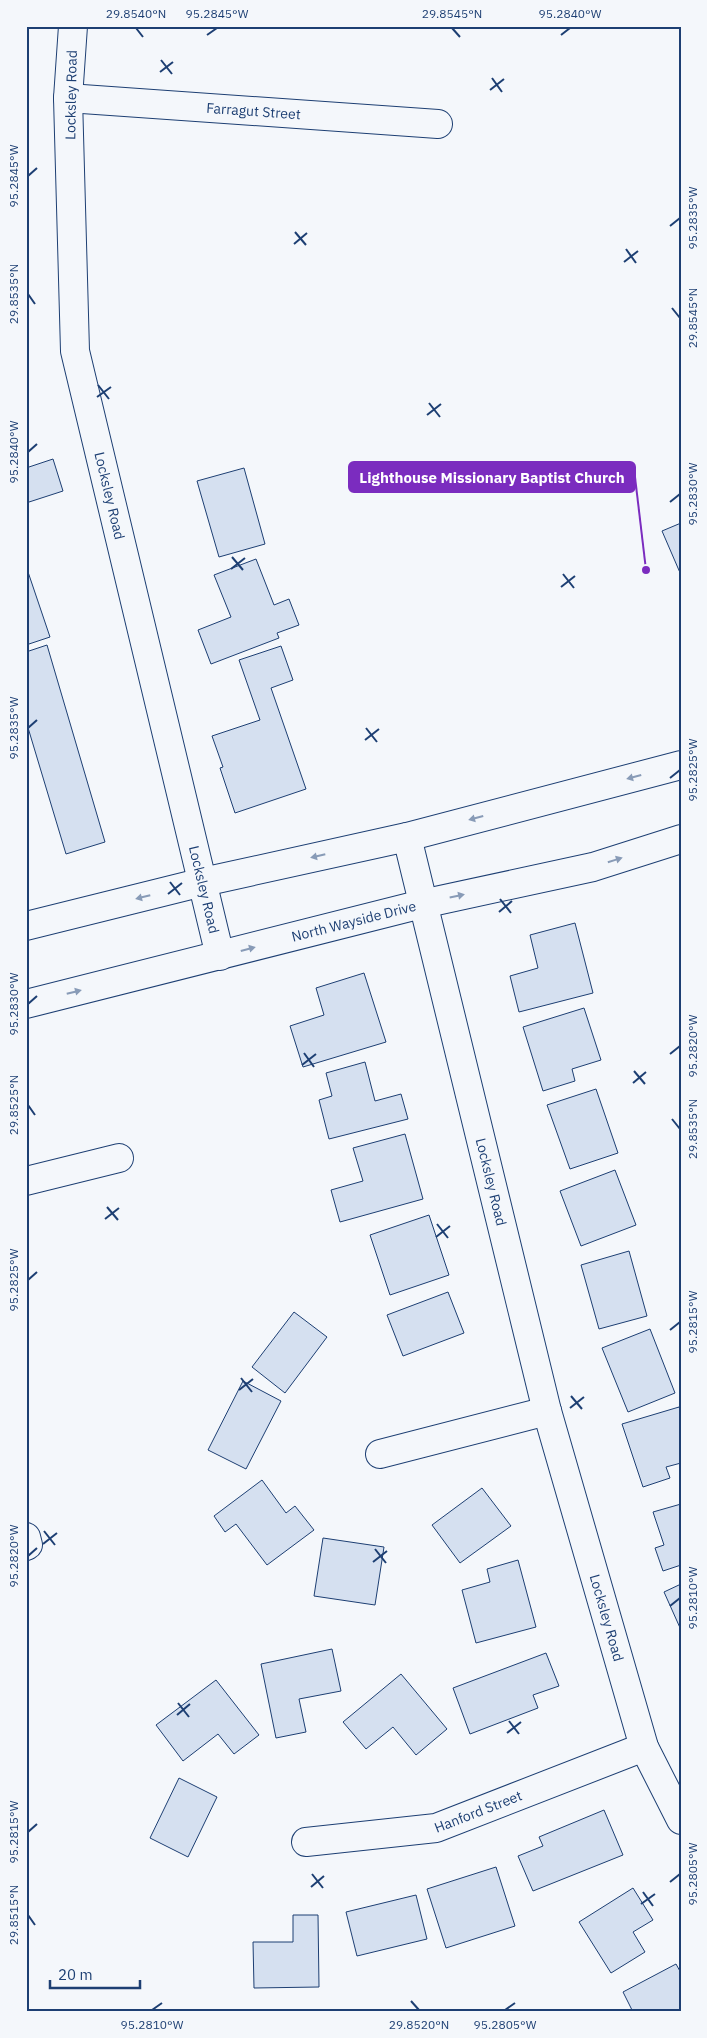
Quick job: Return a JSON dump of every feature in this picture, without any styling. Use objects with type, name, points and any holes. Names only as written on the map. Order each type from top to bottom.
[{"type":"street","name":"Locksley Road","points":[[73,26],[68,98],[75,352],[220,956]]},
{"type":"street","name":"Farragut Street","points":[[68,98],[438,124]]},
{"type":"street","points":[[26,926],[203,882],[407,836],[681,765]]},
{"type":"street","name":"Locksley Road","points":[[407,836],[422,904],[547,1411],[644,1747],[681,1820]]},
{"type":"street","name":"North Wayside Drive","points":[[26,1004],[422,904],[593,867],[681,839]]},
{"type":"street","points":[[26,1181],[119,1158]]},
{"type":"street","points":[[380,1454],[547,1411]]},
{"type":"street","points":[[26,1537],[28,1545],[26,1546]]},
{"type":"street","name":"Hanford Street","points":[[306,1842],[436,1828],[644,1747]]},
{"type":"building","points":[[53,459],[63,491],[26,503],[26,468]]},
{"type":"building","points":[[244,468],[265,544],[219,557],[197,481]]},
{"type":"building","points":[[681,523],[681,575],[662,531]]},
{"type":"building","points":[[256,559],[274,605],[289,599],[299,625],[277,633],[279,638],[211,664],[198,630],[231,617],[214,575]]},
{"type":"building","points":[[26,566],[50,637],[26,645]]},
{"type":"building","points":[[47,645],[105,842],[66,854],[26,721],[26,652]]},
{"type":"building","points":[[281,646],[293,680],[271,688],[306,789],[235,813],[220,768],[223,767],[212,736],[260,720],[239,660]]},
{"type":"building","points":[[575,923],[593,993],[519,1012],[510,976],[538,968],[530,935]]},
{"type":"building","points":[[364,973],[386,1042],[303,1067],[290,1026],[324,1015],[316,988]]},
{"type":"building","points":[[584,1008],[601,1060],[572,1069],[575,1081],[543,1091],[523,1027]]},
{"type":"building","points":[[365,1062],[375,1101],[401,1094],[408,1119],[329,1139],[319,1100],[332,1096],[326,1073]]},
{"type":"building","points":[[596,1089],[618,1153],[570,1169],[547,1105]]},
{"type":"building","points":[[405,1134],[423,1199],[340,1222],[331,1190],[363,1181],[353,1148]]},
{"type":"building","points":[[615,1170],[636,1225],[581,1246],[560,1191]]},
{"type":"building","points":[[429,1215],[449,1275],[390,1295],[370,1235]]},
{"type":"building","points":[[629,1251],[647,1316],[599,1329],[581,1265]]},
{"type":"building","points":[[448,1292],[464,1333],[403,1356],[387,1315]]},
{"type":"building","points":[[294,1312],[327,1337],[285,1393],[252,1367]]},
{"type":"building","points":[[650,1329],[675,1393],[628,1412],[602,1348]]},
{"type":"building","points":[[243,1381],[281,1401],[246,1469],[208,1450]]},
{"type":"building","points":[[679,1407],[681,1413],[681,1463],[666,1467],[670,1478],[643,1487],[622,1424]]},
{"type":"building","points":[[262,1480],[286,1513],[295,1506],[314,1530],[267,1565],[236,1524],[225,1532],[214,1516]]},
{"type":"building","points":[[482,1488],[511,1526],[460,1563],[432,1525]]},
{"type":"building","points":[[681,1504],[681,1565],[663,1571],[655,1548],[664,1545],[653,1512]]},
{"type":"building","points":[[323,1538],[384,1547],[375,1605],[314,1596]]},
{"type":"building","points":[[518,1560],[536,1627],[476,1643],[462,1590],[490,1582],[487,1569]]},
{"type":"building","points":[[681,1584],[681,1630],[664,1592]]},
{"type":"building","points":[[332,1649],[341,1691],[299,1699],[306,1732],[276,1738],[261,1664]]},
{"type":"building","points":[[546,1653],[559,1686],[533,1695],[538,1708],[470,1734],[453,1688]]},
{"type":"building","points":[[401,1674],[447,1729],[416,1755],[393,1727],[366,1749],[343,1722]]},
{"type":"building","points":[[216,1680],[259,1735],[234,1754],[218,1734],[183,1761],[156,1725]]},
{"type":"building","points":[[179,1778],[217,1797],[188,1857],[150,1838]]},
{"type":"building","points":[[604,1810],[623,1855],[533,1891],[518,1856],[543,1846],[539,1837]]},
{"type":"building","points":[[496,1867],[515,1926],[446,1948],[427,1889]]},
{"type":"building","points":[[633,1888],[653,1920],[633,1932],[645,1952],[611,1973],[579,1922]]},
{"type":"building","points":[[416,1895],[427,1939],[357,1956],[346,1912]]},
{"type":"building","points":[[293,1915],[318,1915],[319,1987],[254,1988],[253,1942],[293,1942]]},
{"type":"building","points":[[676,1964],[681,1973],[681,2012],[633,2012],[623,1992]]},
{"type":"place","name":"Lighthouse Missionary Baptist Church","points":[[646,570]]}]
